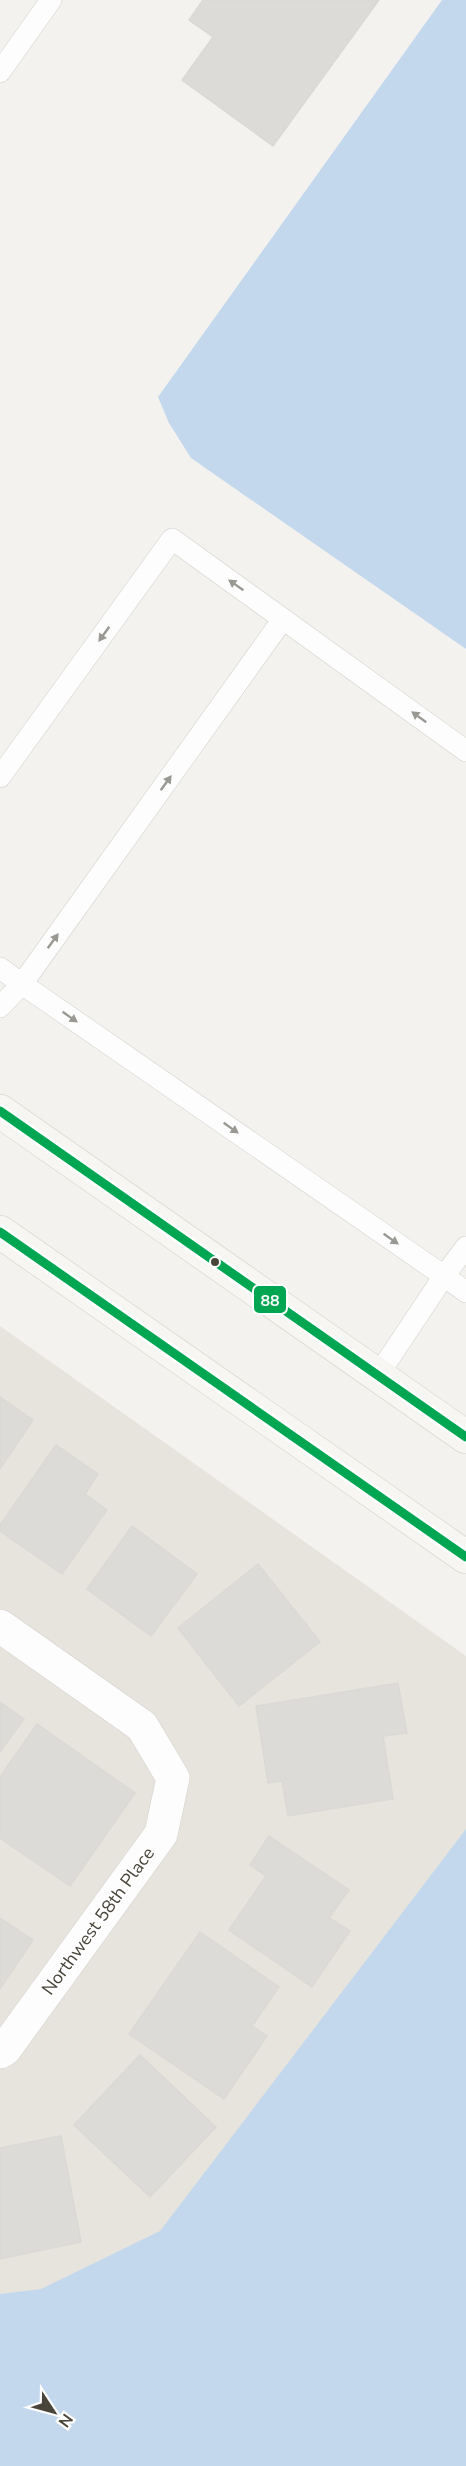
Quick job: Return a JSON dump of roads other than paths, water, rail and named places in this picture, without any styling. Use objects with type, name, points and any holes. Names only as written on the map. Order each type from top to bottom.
[{"type":"main road","points":[[0,1111],[466,1437]]},
{"type":"main road","points":[[0,1232],[466,1557]]},
{"type":"street","name":"Northwest 58th Place","points":[[0,1626],[142,1726],[172,1778],[161,1834],[5,2049],[0,2052]]},
{"type":"lane","points":[[0,72],[51,0]]},
{"type":"lane","points":[[0,777],[172,539],[466,751]]},
{"type":"lane","points":[[0,1006],[22,984],[284,618]]},
{"type":"lane","points":[[0,968],[466,1292]]},
{"type":"lane","points":[[378,1375],[466,1247]]},
{"type":"water","points":[[442,0],[466,0],[466,649],[191,458],[169,423],[158,397]]},
{"type":"water","points":[[466,1829],[466,2466],[0,2466],[0,2294],[41,2289],[160,2231]]}]
